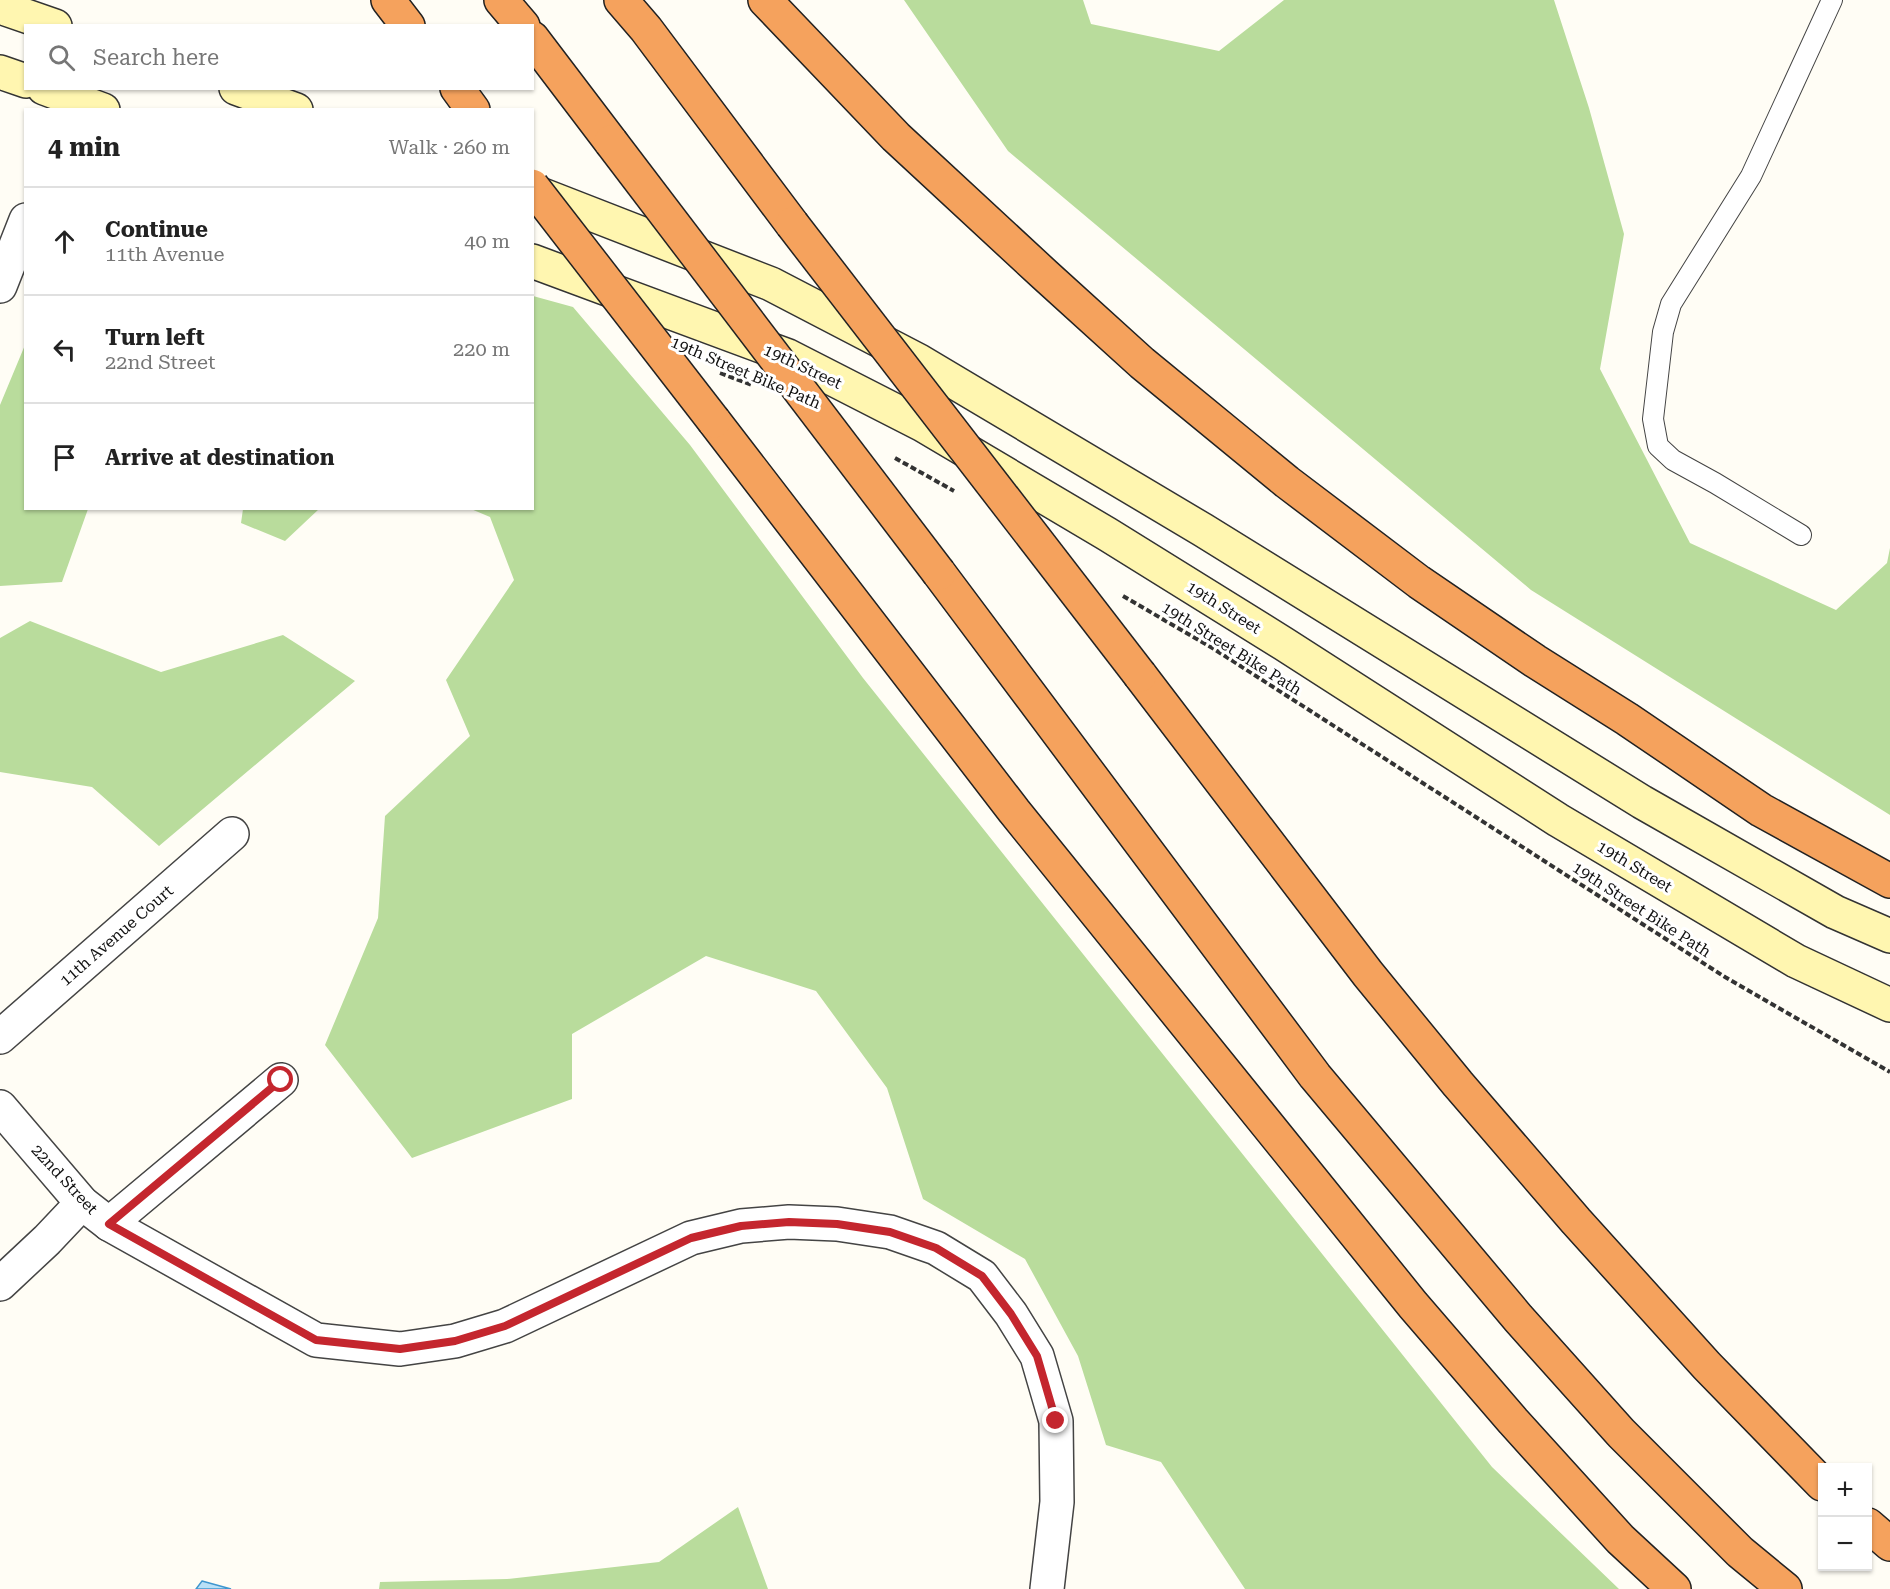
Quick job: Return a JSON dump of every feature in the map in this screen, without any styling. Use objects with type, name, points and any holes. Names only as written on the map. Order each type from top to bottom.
[{"type":"highway","points":[[388,0],[406,24]]},
{"type":"highway","points":[[501,0],[521,24]]},
{"type":"highway","points":[[621,0],[646,29],[792,224],[1368,975],[1576,1221],[1707,1366],[1818,1480]]},
{"type":"highway","points":[[765,0],[896,137],[1045,275],[1142,363],[1287,482],[1419,582],[1525,655],[1761,810],[1890,881]]},
{"type":"highway","points":[[534,41],[939,573],[1315,1076],[1518,1318],[1621,1433],[1740,1552],[1785,1589]]},
{"type":"highway","points":[[458,90],[472,108]]},
{"type":"highway","points":[[534,189],[1014,811],[1405,1296],[1513,1421],[1620,1539],[1674,1589]]},
{"type":"highway","points":[[1872,1528],[1890,1544]]},
{"type":"main road","points":[[0,7],[49,24]]},
{"type":"main road","points":[[0,72],[24,80]]},
{"type":"main road","points":[[241,90],[291,108]]},
{"type":"main road","points":[[65,96],[98,108]]},
{"type":"main road","points":[[534,192],[771,284],[919,361],[1203,530],[1642,802],[1835,912],[1890,936]]},
{"type":"main road","name":"19th Street","points":[[534,262],[788,356],[923,425],[1225,607],[1558,820],[1796,961],[1890,1005]]},
{"type":"street","points":[[0,286],[24,225]]},
{"type":"street","name":"11th Avenue Court","points":[[0,1037],[232,834]]},
{"type":"street","points":[[109,1224],[281,1080]]},
{"type":"street","name":"22nd Street","points":[[0,1107],[82,1203],[109,1224],[316,1340],[400,1349],[455,1341],[505,1326],[691,1238],[741,1226],[801,1222],[837,1224],[890,1232],[936,1248],[982,1276],[1011,1314],[1037,1356],[1056,1421],[1057,1502],[1047,1589]]},
{"type":"street","points":[[0,1284],[82,1203]]},
{"type":"lane","points":[[1801,535],[1673,460],[1658,446],[1653,419],[1663,332],[1671,304],[1751,176],[1832,0]]},
{"type":"path","name":"19th Street Bike Path","points":[[713,370],[757,387]]},
{"type":"path","points":[[892,456],[964,497]]},
{"type":"path","name":"19th Street Bike Path","points":[[1115,591],[1214,649],[1725,977],[1890,1072]]},
{"type":"green space","points":[[904,0],[1083,0],[1091,24],[1219,51],[1284,0],[1554,0],[1589,108],[1624,234],[1600,369],[1690,543],[1836,610],[1887,563],[1890,548],[1890,815],[1531,590],[1008,151]]},
{"type":"green space","points":[[534,296],[573,307],[690,445],[863,678],[1492,1467],[1619,1589],[1245,1589],[1161,1462],[1106,1445],[1078,1356],[1025,1259],[923,1199],[887,1088],[816,991],[706,956],[572,1034],[572,1099],[412,1158],[325,1045],[378,918],[385,816],[470,736],[446,680],[514,580],[490,517],[473,510],[534,510]]},
{"type":"green space","points":[[24,347],[24,510],[88,510],[62,582],[0,586],[0,405]]},
{"type":"green space","points":[[243,510],[318,510],[285,541],[241,523]]},
{"type":"green space","points":[[30,621],[161,672],[283,635],[355,681],[159,846],[92,787],[0,772],[0,638]]},
{"type":"green space","points":[[738,1507],[768,1589],[379,1589],[380,1582],[507,1579],[659,1562]]},
{"type":"water","points":[[202,1581],[231,1589],[196,1589]]},
{"type":"route","points":[[281,1080],[109,1224],[316,1340],[400,1349],[455,1341],[505,1326],[691,1238],[741,1226],[789,1222],[837,1224],[890,1232],[936,1248],[982,1276],[1011,1314],[1037,1356],[1056,1421]]}]
